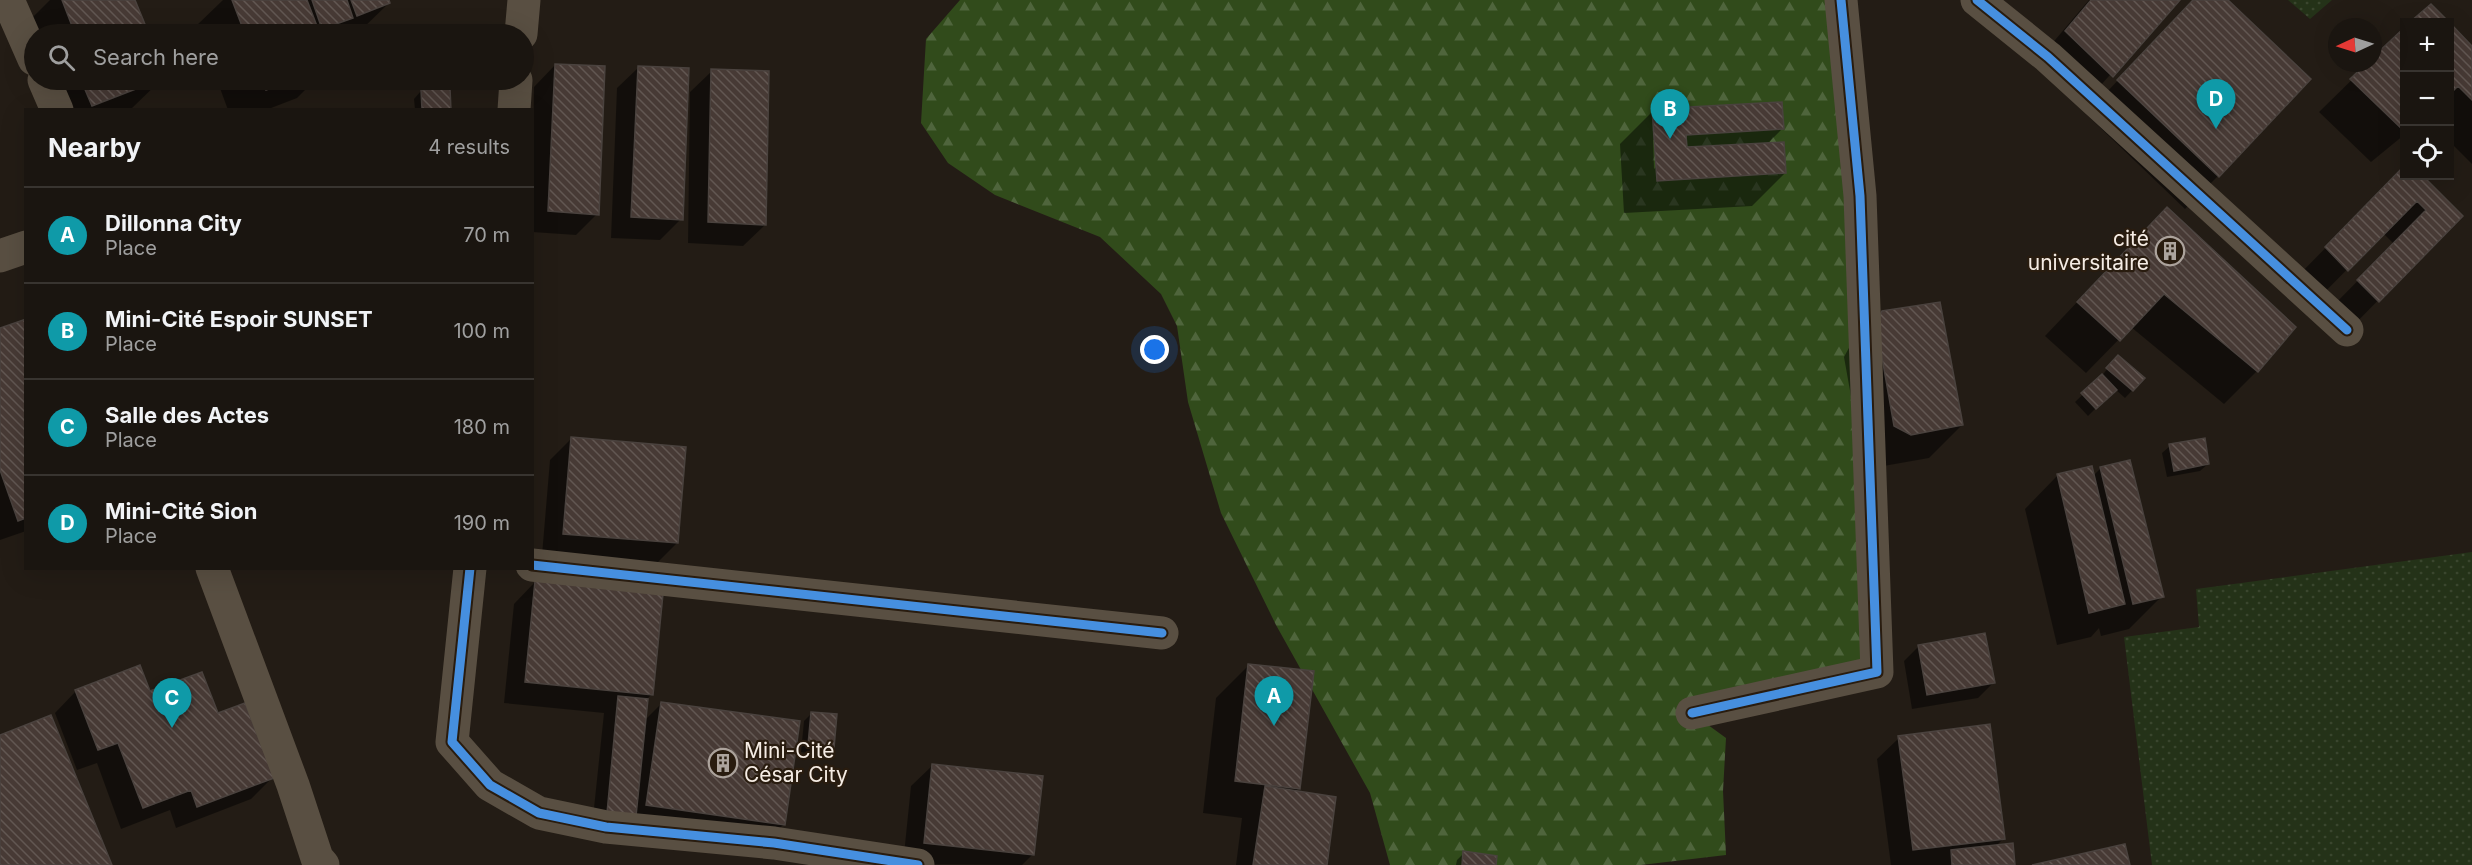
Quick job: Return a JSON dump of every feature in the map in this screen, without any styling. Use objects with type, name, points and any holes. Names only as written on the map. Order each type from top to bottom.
[{"type":"street","points":[[9,0],[24,35]]},
{"type":"street","points":[[522,24],[524,0]]},
{"type":"street","points":[[1692,713],[1877,672],[1860,196],[1841,0]]},
{"type":"street","points":[[1977,0],[2048,57],[2347,330]]},
{"type":"street","points":[[48,90],[56,108]]},
{"type":"street","points":[[514,108],[515,90]]},
{"type":"street","points":[[0,256],[24,248]]},
{"type":"street","points":[[534,565],[1162,633]]},
{"type":"street","points":[[213,570],[293,785],[316,858],[323,865]]},
{"type":"street","points":[[470,570],[452,742],[490,785],[539,813],[606,827],[774,843],[918,865]]},
{"type":"green space","points":[[960,0],[1841,0],[1877,672],[1693,714],[1726,738],[1723,791],[1726,855],[1641,865],[1390,865],[1370,793],[1276,625],[1221,513],[1188,402],[1177,326],[1161,294],[1100,237],[995,195],[948,163],[921,123],[926,39]]},
{"type":"green space","points":[[2288,0],[2332,0],[2310,19]]},
{"type":"green space","points":[[2472,552],[2472,865],[2152,865],[2124,637],[2199,627],[2196,589]]},
{"type":"building","points":[[62,0],[135,0],[145,24],[71,24]]},
{"type":"building","points":[[232,0],[307,0],[316,24],[241,24]]},
{"type":"building","points":[[312,0],[347,0],[353,18],[336,24],[320,24]]},
{"type":"building","points":[[351,0],[389,0],[390,3],[357,16]]},
{"type":"building","points":[[2091,0],[2180,0],[2113,77],[2065,31]]},
{"type":"building","points":[[2193,0],[2228,0],[2311,79],[2219,177],[2117,80]]},
{"type":"building","points":[[2431,4],[2445,18],[2415,18]]},
{"type":"building","points":[[2454,27],[2472,46],[2472,100],[2458,86],[2454,90]]},
{"type":"building","points":[[2400,32],[2400,127],[2350,79],[2357,72],[2382,72],[2382,49]]},
{"type":"building","points":[[555,64],[605,66],[599,215],[548,211]]},
{"type":"building","points":[[638,66],[689,68],[683,220],[631,217]]},
{"type":"building","points":[[711,69],[769,71],[766,225],[708,222]]},
{"type":"building","points":[[85,90],[133,90],[92,106]]},
{"type":"building","points":[[421,90],[450,90],[451,108],[422,108]]},
{"type":"building","points":[[1782,102],[1784,129],[1686,135],[1687,147],[1784,142],[1786,173],[1657,181],[1652,109]]},
{"type":"building","points":[[2400,170],[2400,180],[2427,180],[2463,216],[2379,302],[2357,280],[2426,210],[2417,201],[2348,271],[2325,247]]},
{"type":"building","name":"cité universitaire","points":[[2167,207],[2296,327],[2258,372],[2164,294],[2120,341],[2077,302]]},
{"type":"building","points":[[1940,302],[1963,425],[1911,435],[1894,426],[1876,323],[1882,311]]},
{"type":"building","points":[[24,320],[24,519],[18,521],[0,470],[0,328]]},
{"type":"building","points":[[2118,355],[2145,378],[2133,391],[2106,368]]},
{"type":"building","points":[[2102,374],[2117,390],[2096,409],[2081,393]]},
{"type":"building","points":[[571,437],[686,447],[678,543],[563,534]]},
{"type":"building","points":[[2205,438],[2209,464],[2174,471],[2169,444]]},
{"type":"building","points":[[2130,460],[2164,597],[2133,604],[2100,467]]},
{"type":"building","points":[[2092,466],[2125,604],[2089,613],[2057,474]]},
{"type":"building","points":[[535,581],[663,594],[653,695],[525,682]]},
{"type":"building","points":[[1985,633],[1995,683],[1927,695],[1918,645]]},
{"type":"building","points":[[1248,664],[1314,671],[1300,789],[1235,781]]},
{"type":"building","points":[[140,665],[150,691],[202,672],[218,713],[245,703],[274,778],[197,807],[191,790],[143,808],[118,743],[98,750],[75,690]]},
{"type":"building","points":[[618,696],[648,699],[636,816],[607,813]]},
{"type":"building","name":"Mini-Cité César City","points":[[661,702],[800,721],[785,825],[646,805]]},
{"type":"building","points":[[811,712],[837,714],[834,748],[808,745]]},
{"type":"building","points":[[51,715],[112,865],[0,865],[0,735]]},
{"type":"building","points":[[1990,724],[2005,839],[1913,850],[1898,736]]},
{"type":"building","points":[[932,764],[1043,776],[1034,855],[924,843]]},
{"type":"building","points":[[1265,786],[1336,797],[1327,865],[1253,865]]},
{"type":"building","points":[[2013,843],[2015,865],[1952,865],[1951,850]]},
{"type":"building","points":[[2125,844],[2130,865],[2032,865]]},
{"type":"building","points":[[1463,851],[1497,856],[1496,865],[1462,865]]},
{"type":"cycle path","points":[[1692,713],[1877,672],[1860,196],[1841,0]]},
{"type":"cycle path","points":[[1977,0],[2048,57],[2347,330]]},
{"type":"cycle path","points":[[534,565],[1162,633]]},
{"type":"cycle path","points":[[470,570],[452,742],[490,785],[539,813],[606,827],[774,843],[918,865]]},
{"type":"place","name":"Mini-Cité Sion","points":[[2216,129]]},
{"type":"place","name":"Mini-Cité Espoir SUNSET","points":[[1670,139]]},
{"type":"place","name":"cité universitaire","points":[[2170,251]]},
{"type":"place","name":"Dillonna City","points":[[1274,726]]},
{"type":"place","name":"Salle des Actes","points":[[172,728]]},
{"type":"place","name":"Mini-Cité César City","points":[[723,763]]}]
